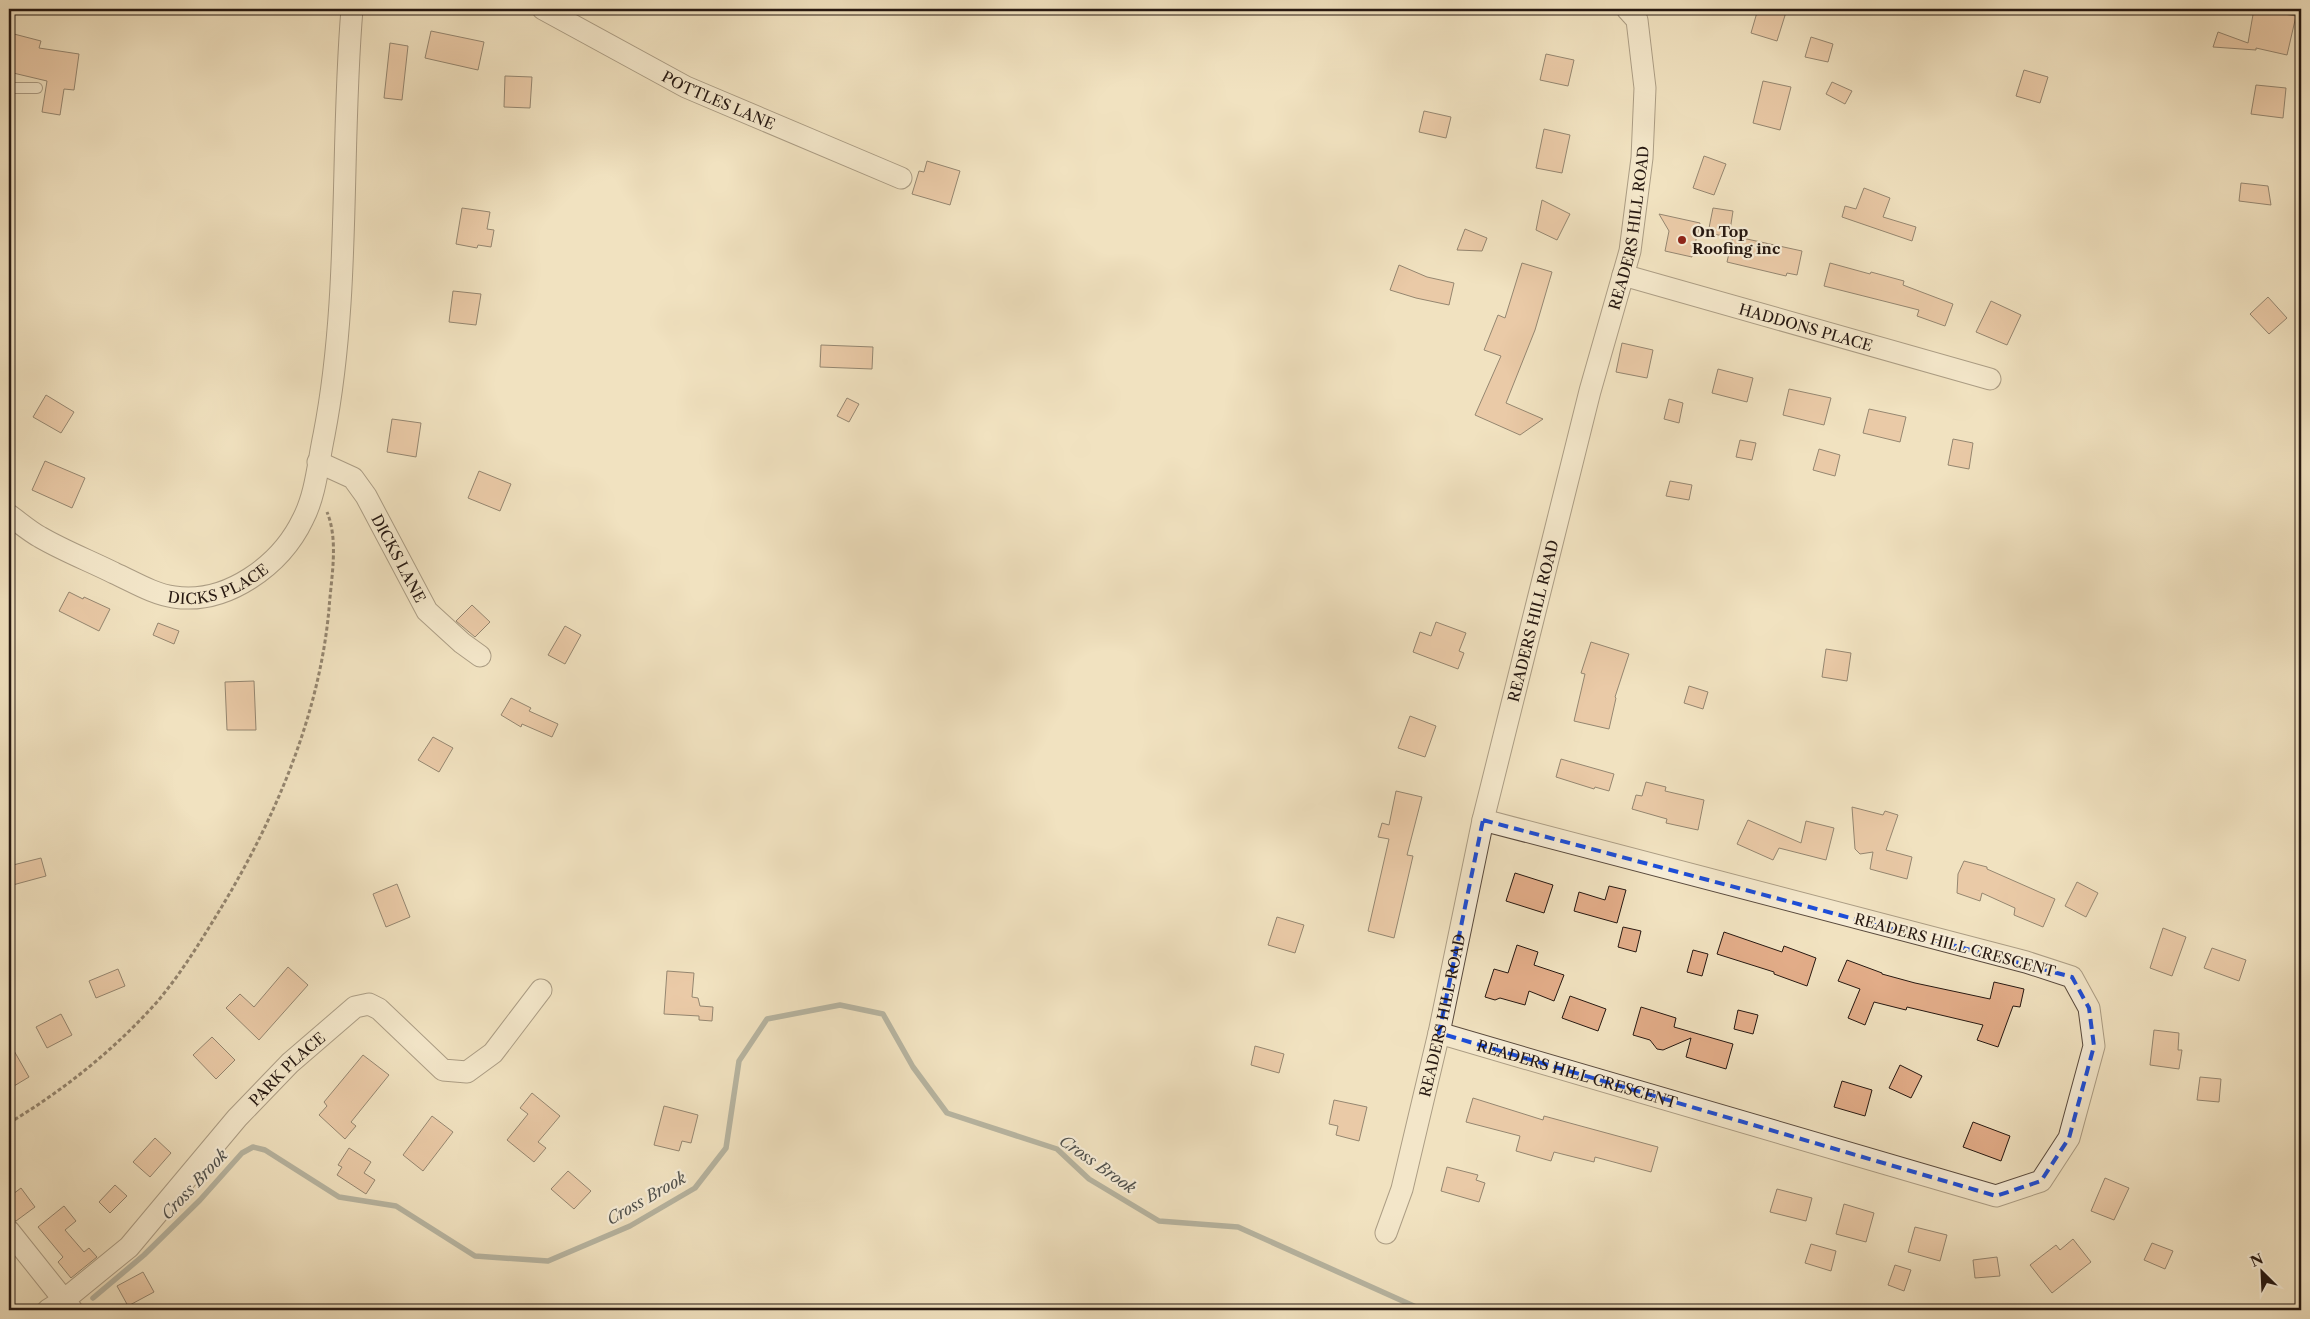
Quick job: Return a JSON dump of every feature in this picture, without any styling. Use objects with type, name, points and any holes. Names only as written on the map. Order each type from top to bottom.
[{"type":"street","name":"DICKS PLACE","points":[[9,514],[40,537],[154,592],[175,597],[198,598],[220,594],[243,582],[283,550],[303,520],[312,494],[330,403],[338,340],[342,277],[348,71],[352,9]]},
{"type":"street","name":"POTTLES LANE","points":[[543,9],[686,88],[901,178]]},
{"type":"street","name":"READERS HILL ROAD","points":[[1386,1233],[1402,1189],[1440,1034],[1483,820],[1590,391],[1630,251],[1642,158],[1645,88],[1637,20],[1626,9]]},
{"type":"street","name":"HADDONS PLACE","points":[[1623,275],[1990,378]]},
{"type":"street","name":"DICKS LANE","points":[[318,462],[353,478],[366,496],[427,611],[462,643],[480,656]]},
{"type":"street","name":"READERS HILL CRESCENT","points":[[1440,1034],[1996,1196],[2040,1181],[2069,1138],[2094,1046],[2089,1008],[2072,977],[2026,962],[1483,820]]},
{"type":"street","name":"PARK PLACE","points":[[61,1307],[129,1246],[237,1118],[290,1062],[355,1007],[369,1004],[379,1009],[443,1070],[467,1072],[493,1053],[541,990]]},
{"type":"street","points":[[9,1231],[61,1307]]},
{"type":"lane","points":[[9,88],[37,88]]},
{"type":"path","points":[[9,1123],[79,1077],[118,1042],[157,1001],[178,975],[228,898],[272,812],[295,757],[312,698],[326,638],[333,548],[328,516],[323,503],[312,494]]},
{"type":"highlighted area","points":[[1483,820],[2072,977],[2089,1008],[2094,1046],[2069,1138],[2041,1181],[1996,1196],[1439,1033]]},
{"type":"building","points":[[1758,9],[1787,9],[1777,41],[1751,33]]},
{"type":"building","points":[[2254,9],[2296,16],[2287,55],[2256,48],[2256,50],[2213,47],[2218,32],[2248,43]]},
{"type":"building","points":[[431,31],[484,42],[478,70],[425,58]]},
{"type":"building","points":[[14,34],[41,41],[39,48],[79,54],[74,90],[64,89],[60,115],[42,112],[47,81],[9,72],[9,57]]},
{"type":"building","points":[[1811,37],[1833,44],[1828,62],[1805,57]]},
{"type":"building","points":[[390,43],[408,46],[402,100],[384,98]]},
{"type":"building","points":[[1546,54],[1574,60],[1568,86],[1540,80]]},
{"type":"building","points":[[2024,70],[2048,77],[2040,103],[2016,96]]},
{"type":"building","points":[[505,76],[532,77],[530,108],[504,107]]},
{"type":"building","points":[[1763,81],[1791,87],[1780,130],[1753,123]]},
{"type":"building","points":[[1832,82],[1852,91],[1845,104],[1826,94]]},
{"type":"building","points":[[2256,85],[2286,88],[2283,118],[2251,114]]},
{"type":"building","points":[[1424,111],[1451,117],[1446,138],[1419,132]]},
{"type":"building","points":[[1544,129],[1570,135],[1562,173],[1536,168]]},
{"type":"building","points":[[1704,156],[1726,164],[1714,195],[1693,188]]},
{"type":"building","points":[[927,161],[960,171],[950,205],[912,194],[919,171],[924,172]]},
{"type":"building","points":[[2241,183],[2268,186],[2271,205],[2239,201]]},
{"type":"building","points":[[1864,188],[1890,198],[1883,217],[1916,227],[1912,241],[1842,217],[1845,206],[1856,209]]},
{"type":"building","points":[[1542,200],[1570,214],[1557,240],[1536,230]]},
{"type":"building","points":[[462,208],[490,212],[487,229],[494,230],[491,247],[478,245],[477,248],[456,244]]},
{"type":"building","points":[[1713,208],[1733,211],[1729,237],[1708,233]]},
{"type":"building","name":"On Top Roofing inc","points":[[1659,214],[1700,223],[1692,257],[1665,251],[1669,231]]},
{"type":"building","points":[[1465,229],[1487,238],[1482,251],[1457,250]]},
{"type":"building","points":[[1733,236],[1802,251],[1797,275],[1787,273],[1786,276],[1727,262]]},
{"type":"building","points":[[1522,263],[1552,272],[1535,330],[1506,403],[1543,419],[1520,435],[1475,415],[1501,356],[1484,350],[1498,315],[1505,318]]},
{"type":"building","points":[[1830,263],[1904,281],[1903,285],[1953,304],[1945,326],[1917,316],[1919,310],[1824,286]]},
{"type":"building","points":[[1399,265],[1427,277],[1454,283],[1449,305],[1390,290]]},
{"type":"building","points":[[453,291],[481,294],[476,325],[449,322]]},
{"type":"building","points":[[2268,297],[2287,318],[2269,334],[2250,314]]},
{"type":"building","points":[[1991,301],[2021,315],[2007,345],[1976,332]]},
{"type":"building","points":[[1622,343],[1653,350],[1647,378],[1616,372]]},
{"type":"building","points":[[821,345],[873,347],[872,369],[820,367]]},
{"type":"building","points":[[1718,369],[1753,378],[1747,402],[1712,393]]},
{"type":"building","points":[[1789,389],[1831,398],[1824,425],[1783,415]]},
{"type":"building","points":[[46,395],[74,412],[61,433],[33,417]]},
{"type":"building","points":[[847,398],[859,404],[849,422],[837,416]]},
{"type":"building","points":[[1669,399],[1683,403],[1679,423],[1664,419]]},
{"type":"building","points":[[1869,409],[1906,417],[1900,442],[1863,433]]},
{"type":"building","points":[[392,419],[421,423],[416,457],[387,452]]},
{"type":"building","points":[[1953,439],[1973,443],[1969,469],[1948,465]]},
{"type":"building","points":[[1740,440],[1756,443],[1752,460],[1736,457]]},
{"type":"building","points":[[1819,449],[1840,455],[1835,476],[1813,470]]},
{"type":"building","points":[[45,461],[85,478],[72,508],[32,490]]},
{"type":"building","points":[[479,471],[511,484],[500,511],[468,498]]},
{"type":"building","points":[[1670,481],[1692,485],[1689,500],[1666,496]]},
{"type":"building","points":[[69,592],[110,609],[99,631],[59,611]]},
{"type":"building","points":[[472,605],[490,622],[475,637],[456,621]]},
{"type":"building","points":[[1436,622],[1466,633],[1459,651],[1464,653],[1458,669],[1413,652],[1420,632],[1431,636]]},
{"type":"building","points":[[158,623],[179,631],[174,644],[153,635]]},
{"type":"building","points":[[565,626],[581,635],[565,664],[548,655]]},
{"type":"building","points":[[1591,642],[1629,654],[1615,697],[1609,729],[1574,721],[1585,674],[1581,673]]},
{"type":"building","points":[[1826,649],[1851,653],[1847,681],[1822,677]]},
{"type":"building","points":[[254,681],[256,730],[227,730],[225,682]]},
{"type":"building","points":[[1689,686],[1708,692],[1703,709],[1684,703]]},
{"type":"building","points":[[511,698],[531,708],[529,711],[558,724],[552,737],[522,724],[521,727],[501,715]]},
{"type":"building","points":[[1410,716],[1436,726],[1425,757],[1398,748]]},
{"type":"building","points":[[433,737],[453,748],[439,772],[418,760]]},
{"type":"building","points":[[1561,759],[1614,774],[1609,791],[1595,787],[1594,789],[1556,777]]},
{"type":"building","points":[[1646,782],[1666,787],[1665,791],[1704,800],[1698,830],[1666,823],[1667,819],[1632,809],[1636,795],[1642,796]]},
{"type":"building","points":[[1396,791],[1422,797],[1407,855],[1413,856],[1394,938],[1368,931],[1389,839],[1378,837],[1382,823],[1389,825]]},
{"type":"building","points":[[1852,807],[1883,815],[1885,811],[1898,815],[1886,850],[1912,857],[1907,879],[1870,869],[1873,852],[1860,854],[1855,849]]},
{"type":"building","points":[[1748,820],[1801,843],[1806,821],[1834,828],[1826,860],[1779,848],[1773,860],[1737,844]]},
{"type":"building","points":[[41,858],[46,876],[9,886],[9,866]]},
{"type":"building","points":[[1964,861],[1987,867],[1987,869],[2055,899],[2043,927],[2014,915],[2015,908],[1982,893],[1980,901],[1957,893],[1958,874]]},
{"type":"building","points":[[1515,873],[1553,885],[1544,913],[1506,901]]},
{"type":"building","points":[[2077,882],[2098,893],[2086,917],[2065,906]]},
{"type":"building","points":[[397,884],[410,917],[386,927],[373,894]]},
{"type":"building","points":[[1609,886],[1626,890],[1617,923],[1574,911],[1579,892],[1605,900]]},
{"type":"building","points":[[1277,917],[1304,925],[1295,953],[1268,945]]},
{"type":"building","points":[[1623,927],[1641,931],[1636,952],[1618,947]]},
{"type":"building","points":[[2163,928],[2186,937],[2172,976],[2150,968]]},
{"type":"building","points":[[1724,932],[1782,952],[1784,946],[1816,958],[1807,986],[1774,974],[1774,972],[1717,954]]},
{"type":"building","points":[[1517,945],[1538,952],[1534,965],[1564,975],[1554,1001],[1529,991],[1525,1005],[1500,998],[1495,1000],[1485,997],[1494,969],[1508,973]]},
{"type":"building","points":[[2212,948],[2246,960],[2239,981],[2204,968]]},
{"type":"building","points":[[1693,950],[1708,954],[1702,976],[1687,972]]},
{"type":"building","points":[[1847,960],[1882,974],[1915,983],[1990,999],[1994,982],[2024,989],[2020,1007],[2013,1006],[1998,1047],[1977,1040],[1983,1025],[1907,1007],[1906,1010],[1874,1002],[1865,1025],[1848,1018],[1860,989],[1838,981]]},
{"type":"building","points":[[288,967],[308,985],[259,1040],[226,1008],[240,994],[254,1007]]},
{"type":"building","points":[[118,969],[125,986],[96,998],[89,981]]},
{"type":"building","points":[[667,971],[694,973],[692,997],[698,998],[700,1006],[713,1007],[712,1021],[699,1020],[699,1016],[664,1014]]},
{"type":"building","points":[[1570,996],[1606,1009],[1598,1031],[1562,1018]]},
{"type":"building","points":[[1641,1007],[1676,1018],[1674,1027],[1733,1044],[1726,1069],[1686,1057],[1691,1038],[1663,1050],[1657,1049],[1650,1040],[1633,1035]]},
{"type":"building","points":[[1738,1010],[1758,1015],[1753,1034],[1734,1029]]},
{"type":"building","points":[[61,1014],[72,1035],[47,1048],[36,1027]]},
{"type":"building","points":[[2154,1030],[2179,1033],[2178,1050],[2182,1050],[2179,1069],[2150,1065]]},
{"type":"building","points":[[212,1037],[235,1060],[216,1079],[193,1055]]},
{"type":"building","points":[[9,1042],[29,1077],[9,1089]]},
{"type":"building","points":[[1255,1046],[1284,1054],[1279,1073],[1251,1065]]},
{"type":"building","points":[[363,1055],[389,1075],[351,1122],[356,1126],[345,1139],[319,1115],[327,1106],[324,1102]]},
{"type":"building","points":[[1900,1065],[1922,1076],[1911,1098],[1889,1088]]},
{"type":"building","points":[[2200,1077],[2221,1079],[2219,1102],[2197,1100]]},
{"type":"building","points":[[1842,1081],[1872,1090],[1865,1116],[1834,1107]]},
{"type":"building","points":[[532,1093],[560,1116],[538,1142],[546,1148],[534,1162],[507,1140],[528,1114],[520,1108]]},
{"type":"building","points":[[1473,1098],[1543,1120],[1544,1116],[1658,1147],[1651,1172],[1595,1157],[1594,1162],[1554,1152],[1551,1161],[1516,1151],[1520,1136],[1466,1122]]},
{"type":"building","points":[[1334,1100],[1367,1107],[1359,1141],[1336,1135],[1338,1126],[1329,1124]]},
{"type":"building","points":[[664,1106],[698,1115],[691,1143],[682,1141],[679,1151],[654,1145]]},
{"type":"building","points":[[432,1116],[453,1132],[423,1171],[403,1155]]},
{"type":"building","points":[[1973,1122],[2010,1136],[2001,1161],[1963,1147]]},
{"type":"building","points":[[155,1138],[171,1153],[150,1177],[133,1162]]},
{"type":"building","points":[[349,1148],[371,1162],[364,1173],[375,1180],[366,1194],[337,1175],[342,1167],[338,1165]]},
{"type":"building","points":[[1447,1167],[1478,1175],[1476,1180],[1485,1183],[1479,1202],[1441,1191]]},
{"type":"building","points":[[568,1171],[591,1191],[574,1209],[551,1189]]},
{"type":"building","points":[[2105,1178],[2129,1188],[2114,1220],[2091,1211]]},
{"type":"building","points":[[115,1185],[127,1196],[110,1213],[99,1202]]},
{"type":"building","points":[[21,1188],[35,1207],[16,1221],[9,1219],[9,1197]]},
{"type":"building","points":[[1777,1189],[1812,1198],[1806,1221],[1770,1212]]},
{"type":"building","points":[[1844,1204],[1874,1213],[1866,1242],[1836,1234]]},
{"type":"building","points":[[64,1206],[76,1221],[65,1230],[84,1252],[89,1248],[97,1257],[71,1278],[58,1262],[63,1257],[38,1227]]},
{"type":"building","points":[[1915,1227],[1947,1235],[1940,1261],[1908,1252]]},
{"type":"building","points":[[2073,1239],[2091,1262],[2052,1293],[2030,1265],[2056,1245],[2060,1250]]},
{"type":"building","points":[[2152,1243],[2173,1251],[2165,1269],[2144,1260]]},
{"type":"building","points":[[1811,1244],[1836,1251],[1831,1271],[1805,1263]]},
{"type":"building","points":[[1997,1257],[2000,1276],[1975,1278],[1973,1260]]},
{"type":"building","points":[[1895,1265],[1911,1270],[1904,1291],[1888,1285]]},
{"type":"building","points":[[143,1272],[154,1292],[128,1306],[117,1286]]},
{"type":"waterway","name":"Cross Brook","points":[[93,1298],[144,1255],[200,1200],[242,1153],[253,1147],[265,1150],[339,1197],[396,1206],[475,1256],[548,1261],[630,1226],[695,1188],[726,1148],[739,1061],[767,1019],[840,1005],[883,1014],[913,1067],[947,1113],[1057,1149],[1089,1179],[1159,1221],[1238,1227],[1419,1310]]},
{"type":"place","name":"On Top Roofing inc","points":[[1682,240]]}]
